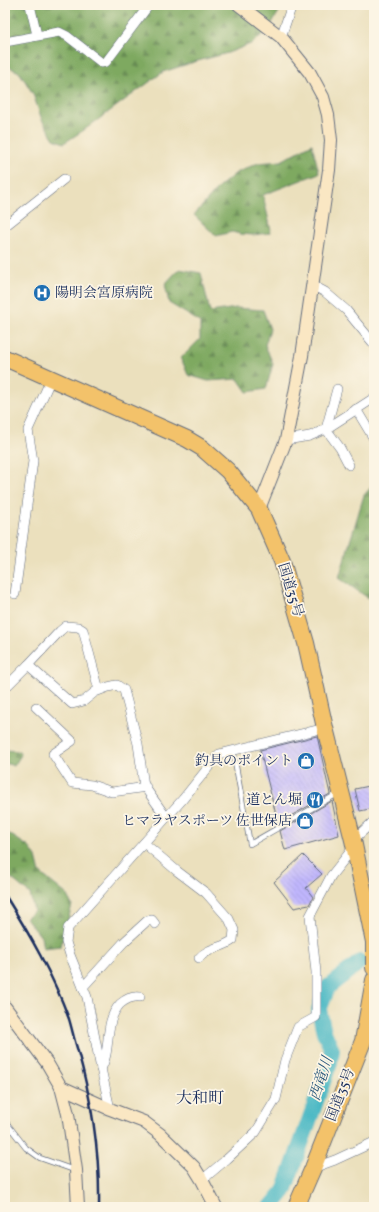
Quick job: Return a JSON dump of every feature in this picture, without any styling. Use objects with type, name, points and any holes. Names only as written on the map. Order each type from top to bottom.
[{"type":"highway","name":"国道35号","points":[[5,358],[187,439],[202,448],[228,471],[259,509],[282,561],[306,643],[353,844],[374,942],[374,968]]},
{"type":"highway","name":"国道35号","points":[[296,1207],[363,1041],[374,980]]},
{"type":"street","points":[[30,5],[37,35]]},
{"type":"street","points":[[5,42],[59,32],[67,36],[102,63],[106,62],[149,5]]},
{"type":"street","points":[[239,5],[281,37],[310,73],[323,97],[328,115],[331,140],[329,170],[302,356],[286,440],[259,509]]},
{"type":"street","points":[[281,37],[292,5]]},
{"type":"street","points":[[5,226],[64,178]]},
{"type":"street","points":[[312,285],[325,292],[346,310],[374,344]]},
{"type":"street","points":[[15,594],[33,461],[28,430],[51,379]]},
{"type":"street","points":[[326,429],[337,389]]},
{"type":"street","points":[[286,440],[310,436],[326,429],[374,398]]},
{"type":"street","points":[[356,409],[374,439]]},
{"type":"street","points":[[326,429],[340,448],[349,465]]},
{"type":"street","points":[[5,688],[66,626],[78,627],[83,630],[100,690]]},
{"type":"street","points":[[28,665],[72,704],[84,701],[94,692],[117,685],[124,690],[138,744],[144,786],[166,817]]},
{"type":"street","points":[[36,707],[72,742],[53,754],[72,783],[92,784],[112,792],[146,787]]},
{"type":"street","points":[[110,1109],[87,996],[66,942],[68,928],[183,799],[219,754],[325,728]]},
{"type":"street","points":[[202,1180],[228,1159],[256,1132],[276,1099],[284,1060],[298,1027],[316,1017],[316,972],[310,916],[332,876],[353,844],[374,821]]},
{"type":"street","points":[[144,843],[206,894],[229,919],[234,930],[233,940],[227,945],[204,952],[199,958]]},
{"type":"street","points":[[83,987],[124,942],[147,921],[152,920],[155,924]]},
{"type":"street","points":[[101,1069],[105,1062],[111,1019],[123,1002],[133,996],[140,997]]},
{"type":"street","points":[[5,1007],[47,1063],[61,1087],[68,1114],[76,1170],[78,1207]]},
{"type":"street","points":[[61,1087],[110,1109],[144,1122],[160,1134],[194,1167],[216,1207]]},
{"type":"street","points":[[313,1168],[335,1160],[374,1142]]},
{"type":"lane","points":[[233,750],[250,844],[340,792]]},
{"type":"lane","points":[[5,1120],[26,1148],[40,1158],[76,1170]]},
{"type":"green space","points":[[5,5],[283,5],[269,28],[253,43],[228,53],[163,72],[64,143],[54,139],[42,120],[33,94],[19,72],[5,65]]},
{"type":"green space","points":[[312,144],[319,173],[263,195],[271,230],[269,233],[253,235],[232,232],[216,236],[194,215],[219,187],[236,173],[258,163],[281,161]]},
{"type":"green space","points":[[179,269],[201,273],[210,312],[236,308],[263,310],[270,329],[265,345],[273,364],[266,389],[247,392],[238,379],[208,381],[188,375],[181,358],[200,339],[200,322],[169,303],[165,284]]},
{"type":"green space","points":[[374,484],[374,602],[339,578],[364,495]]},
{"type":"green space","points":[[5,750],[18,751],[21,755],[14,766],[5,763]]},
{"type":"green space","points":[[5,831],[29,847],[36,857],[40,873],[66,894],[72,905],[61,946],[43,948],[41,937],[26,918],[34,911],[30,894],[5,873]]},
{"type":"building","points":[[317,736],[330,794],[278,823],[260,750]]},
{"type":"building","points":[[374,785],[374,808],[360,811],[355,789]]},
{"type":"building","points":[[332,801],[339,835],[285,850],[280,831]]},
{"type":"building","points":[[303,855],[322,874],[306,888],[313,897],[309,905],[294,908],[274,882]]},
{"type":"waterway","name":"西竜川","points":[[271,1207],[284,1191],[330,1062],[332,1050],[324,1032],[319,1010],[328,987],[360,962]]},
{"type":"railway","points":[[5,895],[40,956],[56,987],[69,1019],[91,1107],[98,1167],[99,1207]]},
{"type":"place","name":"陽明会宮原病院","points":[[42,293]]},
{"type":"place","name":"釣具のポイント","points":[[306,761]]},
{"type":"place","name":"道とん堀","points":[[315,800]]},
{"type":"place","name":"ヒマラヤスポーツ 佐世保店","points":[[305,821]]},
{"type":"district","name":"大和町","points":[[200,1099]]}]
